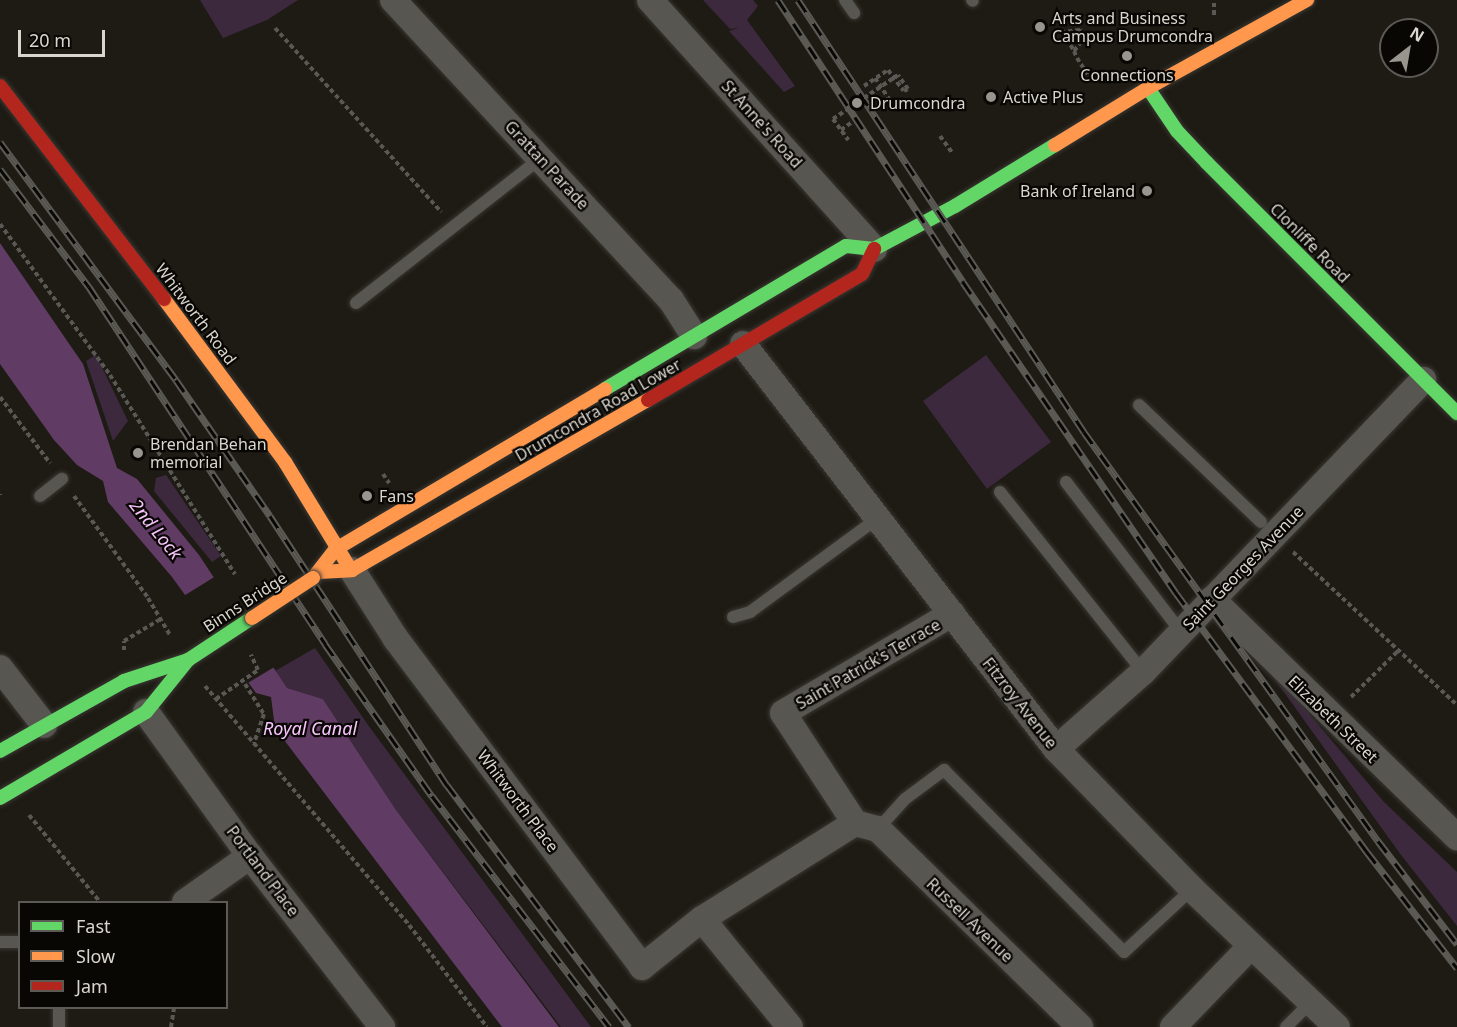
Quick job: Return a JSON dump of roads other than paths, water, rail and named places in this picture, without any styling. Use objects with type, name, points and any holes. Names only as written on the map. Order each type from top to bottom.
[{"type":"main road","points":[[874,249],[955,206],[1148,88],[1306,0]]},
{"type":"main road","name":"Whitworth Road","points":[[0,86],[147,276],[285,462],[336,549],[352,570]]},
{"type":"main road","name":"Clonliffe Road","points":[[1148,88],[1177,130],[1207,163],[1457,413]]},
{"type":"main road","name":"Drumcondra Road Lower","points":[[846,246],[874,249],[862,274],[743,344],[352,570],[316,575],[336,549],[846,246]]},
{"type":"main road","name":"Binns Bridge","points":[[192,657],[316,575]]},
{"type":"main road","points":[[0,798],[146,712],[192,657]]},
{"type":"main road","points":[[0,751],[124,681],[192,657]]},
{"type":"street","name":"Grattan Parade","points":[[393,0],[671,300],[694,336]]},
{"type":"street","name":"St Anne's Road","points":[[650,0],[874,249]]},
{"type":"street","name":"Fitzroy Avenue","points":[[743,344],[1056,749],[1192,889],[1337,1027]]},
{"type":"street","name":"Saint Georges Avenue","points":[[1056,749],[1143,672],[1276,536],[1423,380]]},
{"type":"street","name":"Whitworth Place","points":[[352,570],[396,639],[642,967],[702,919]]},
{"type":"street","name":"Elizabeth Street","points":[[1212,599],[1457,837]]},
{"type":"street","name":"Saint Patrick's Terrace","points":[[783,713],[952,614]]},
{"type":"street","points":[[0,668],[44,725]]},
{"type":"street","name":"Portland Place","points":[[146,712],[250,856],[382,1027]]},
{"type":"street","name":"Russell Avenue","points":[[783,713],[866,826],[1080,1027]]},
{"type":"street","points":[[790,1027],[702,919],[866,826]]},
{"type":"street","points":[[188,901],[250,856]]},
{"type":"street","points":[[1173,1027],[1251,946]]},
{"type":"lane","points":[[845,0],[854,13]]},
{"type":"lane","points":[[356,303],[540,158]]},
{"type":"lane","points":[[1139,405],[1261,522]]},
{"type":"lane","points":[[40,496],[62,479]]},
{"type":"lane","points":[[1066,482],[1181,632]]},
{"type":"lane","points":[[1000,492],[1143,672]]},
{"type":"lane","points":[[733,617],[750,612],[878,518]]},
{"type":"lane","points":[[866,826],[944,770],[1124,952],[1192,889]]},
{"type":"lane","points":[[0,942],[18,942]]},
{"type":"lane","points":[[1286,1027],[1311,1002]]},
{"type":"lane","points":[[59,1009],[59,1027]]},
{"type":"water","points":[[0,243],[83,364],[117,468],[137,479],[199,555],[287,688],[323,699],[396,810],[559,1027],[502,1027],[275,728],[271,697],[256,693],[172,577],[108,502],[103,481],[77,465],[54,440],[0,364]]},
{"type":"railway","points":[[778,0],[963,282],[1176,593],[1367,852],[1457,968]]},
{"type":"railway","points":[[798,0],[1084,432],[1378,841],[1457,944]]},
{"type":"railway","points":[[0,142],[176,380],[270,516],[447,785],[629,1027]]},
{"type":"railway","points":[[0,169],[89,287],[325,644],[432,796],[609,1027]]},
{"type":"place","name":"Arts and Business Campus Drumcondra","points":[[1040,27]]},
{"type":"place","name":"Connections","points":[[1127,56]]},
{"type":"place","name":"Active Plus","points":[[991,97]]},
{"type":"place","name":"Drumcondra","points":[[857,103]]},
{"type":"place","name":"Bank of Ireland","points":[[1147,191]]},
{"type":"place","name":"Brendan Behan memorial","points":[[138,453]]},
{"type":"place","name":"Fans","points":[[367,496]]},
{"type":"water label","name":"2nd Lock","points":[[156,529]]},
{"type":"water label","name":"Royal Canal","points":[[310,728]]}]
